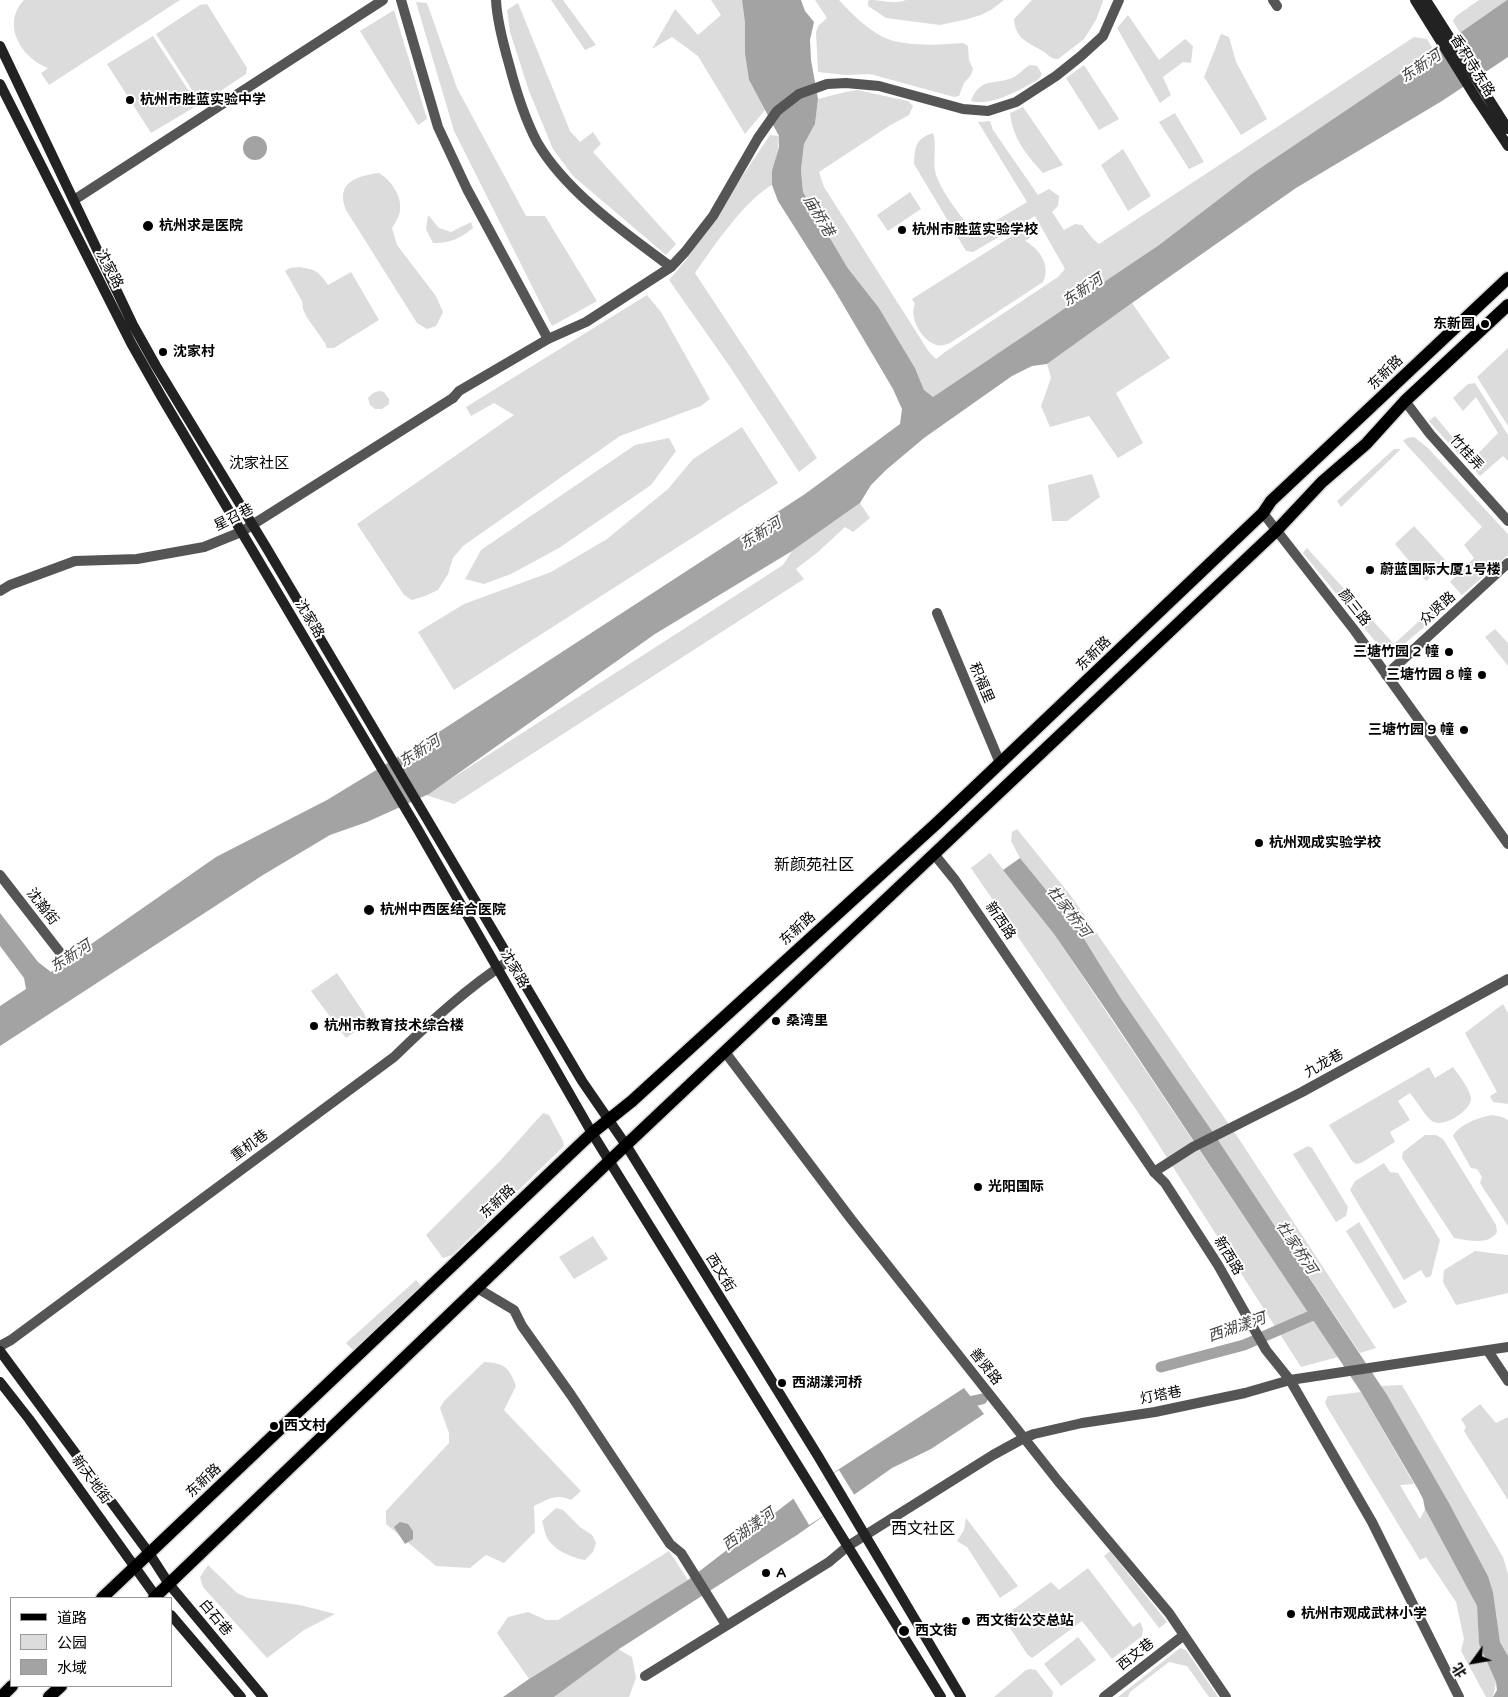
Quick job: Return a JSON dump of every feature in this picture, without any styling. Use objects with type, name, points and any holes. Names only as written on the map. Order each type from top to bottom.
[{"type":"main road","name":"香积寺东路","points":[[1415,0],[1439,30],[1508,146]]},
{"type":"main road","name":"香积寺东路","points":[[1426,0],[1439,30]]},
{"type":"main road","name":"沈家路","points":[[0,46],[133,325],[151,358],[582,1081],[609,1120]]},
{"type":"main road","name":"沈家路","points":[[0,84],[131,344],[378,761],[610,1162]]},
{"type":"main road","name":"香积寺东路","points":[[1480,96],[1508,128]]},
{"type":"main road","name":"东新路","points":[[103,1597],[592,1133],[609,1120],[937,823],[1263,514],[1271,501],[1508,278]]},
{"type":"main road","points":[[156,1597],[626,1145],[1276,531],[1322,482],[1366,444],[1405,402],[1508,306]]},
{"type":"main road","name":"西文街","points":[[609,1120],[846,1502],[962,1697]]},
{"type":"main road","points":[[610,1162],[941,1697]]},
{"type":"main road","name":"新天地街","points":[[0,1351],[149,1553]]},
{"type":"main road","name":"新天地街","points":[[0,1382],[29,1418],[135,1566],[154,1597]]},
{"type":"main road","name":"白石巷","points":[[149,1553],[169,1584],[263,1697]]},
{"type":"main road","points":[[172,1616],[241,1697]]},
{"type":"main road","points":[[1,1697],[11,1687]]},
{"type":"main road","points":[[49,1697],[60,1687]]},
{"type":"street","points":[[74,200],[383,0]]},
{"type":"street","points":[[401,0],[438,127],[468,189],[548,339]]},
{"type":"street","points":[[496,0],[514,85],[537,142],[554,168],[582,197],[640,245],[671,267]]},
{"type":"street","name":"星召巷","points":[[0,591],[74,561],[136,559],[204,547],[241,532],[453,398],[459,391],[548,339],[586,322],[671,267],[713,216],[776,111],[799,94],[826,84],[879,86],[963,109],[988,111],[1016,102],[1056,76],[1081,56],[1103,36],[1118,0]]},
{"type":"street","name":"竹桂弄","points":[[1405,402],[1430,434],[1508,521]]},
{"type":"street","name":"颜三路","points":[[1263,514],[1355,631],[1508,844]]},
{"type":"street","name":"众贤路","points":[[1386,674],[1508,563]]},
{"type":"street","name":"积福里","points":[[937,613],[1000,763]]},
{"type":"street","name":"新西路","points":[[934,854],[955,880],[1154,1172],[1165,1183],[1218,1265],[1266,1350],[1290,1380],[1372,1522],[1459,1697]]},
{"type":"street","name":"沈瀚街","points":[[0,875],[62,955]]},
{"type":"street","name":"重机巷","points":[[0,1346],[12,1340],[394,1057],[432,1020],[497,968],[510,960]]},
{"type":"street","name":"九龙巷","points":[[1154,1172],[1193,1147],[1237,1126],[1508,979]]},
{"type":"street","name":"善贤路","points":[[725,1052],[851,1220],[1058,1481],[1169,1613],[1226,1697]]},
{"type":"street","points":[[477,1288],[514,1310],[522,1326],[571,1395],[670,1544],[681,1553],[726,1625]]},
{"type":"street","name":"灯塔巷","points":[[644,1676],[829,1562],[848,1546],[938,1488],[1024,1438],[1082,1423],[1155,1412],[1245,1393],[1290,1380],[1508,1347]]},
{"type":"street","points":[[1488,1350],[1508,1381]]},
{"type":"street","name":"西文巷","points":[[1104,1697],[1184,1635]]},
{"type":"green space","points":[[24,0],[180,0],[49,85],[41,73],[48,68],[30,57],[22,48],[14,29],[17,9]]},
{"type":"green space","points":[[551,0],[563,0],[596,45],[585,50]]},
{"type":"green space","points":[[711,0],[742,0],[745,23],[745,54],[749,80],[765,110],[745,134],[698,56],[672,37],[652,49],[675,9],[698,35],[721,15]]},
{"type":"green space","points":[[815,0],[839,0],[865,25],[891,40],[922,44],[963,43],[968,46],[969,60],[973,69],[971,75],[964,83],[959,96],[954,97],[870,74],[845,75],[818,72],[816,33],[818,26],[827,18]]},
{"type":"green space","points":[[906,0],[1004,0],[981,15],[940,25],[886,18],[868,6],[868,1],[892,2]]},
{"type":"green space","points":[[1032,0],[1103,1],[1096,20],[1084,39],[1058,59],[1055,59],[1027,42],[1017,31],[1014,19]]},
{"type":"green space","points":[[1479,0],[1507,0],[1460,33],[1453,21],[1456,16]]},
{"type":"green space","points":[[416,2],[427,3],[457,88],[526,216],[545,216],[597,301],[552,326],[454,131]]},
{"type":"green space","points":[[518,3],[570,131],[580,142],[593,132],[601,144],[593,152],[676,244],[666,255],[573,176],[553,149],[529,91],[510,32],[507,10]]},
{"type":"green space","points":[[207,4],[247,68],[246,74],[201,104],[156,34],[200,5]]},
{"type":"green space","points":[[394,10],[427,119],[418,125],[360,31]]},
{"type":"green space","points":[[1128,15],[1159,60],[1185,39],[1193,46],[1191,63],[1183,62],[1163,77],[1171,95],[1160,103],[1117,28]]},
{"type":"green space","points":[[1221,34],[1229,37],[1236,62],[1267,119],[1241,135],[1204,77]]},
{"type":"green space","points":[[153,36],[198,105],[151,133],[107,64]]},
{"type":"green space","points":[[1414,37],[1427,39],[1434,51],[1253,173],[1159,245],[933,397],[924,390],[915,368],[879,308],[847,267],[803,192],[801,170],[804,144],[815,124],[818,99],[857,90],[908,101],[913,106],[909,115],[819,172],[824,187],[929,352],[936,359],[1058,277],[1065,269],[1035,216],[973,252],[966,251],[914,164],[917,144],[927,135],[933,133],[935,142],[935,171],[938,179],[946,195],[974,234],[1027,202],[978,122],[990,121],[993,130],[1038,195],[1049,189],[1059,196],[1058,206],[1052,212],[1064,230],[1075,224],[1082,225],[1099,244]]},
{"type":"green space","points":[[1030,65],[1037,66],[1042,74],[1039,79],[997,99],[979,102],[971,101],[979,88],[989,83],[1014,77]]},
{"type":"green space","points":[[1084,65],[1119,119],[1099,130],[1066,78]]},
{"type":"green space","points":[[1023,107],[1063,165],[1043,173],[1026,153],[1014,131],[1010,113]]},
{"type":"green space","points":[[1175,113],[1204,162],[1189,169],[1159,122]]},
{"type":"green space","points":[[770,135],[779,136],[772,185],[761,192],[740,213],[695,273],[817,458],[799,472],[728,364],[669,280],[686,260]]},
{"type":"green space","points":[[1123,149],[1151,196],[1128,211],[1101,165]]},
{"type":"green space","points":[[379,173],[391,184],[399,199],[400,212],[392,228],[397,245],[436,296],[443,312],[436,326],[427,329],[417,323],[346,210],[343,193],[350,182],[363,176]]},
{"type":"green space","points":[[910,192],[921,209],[888,231],[877,215]]},
{"type":"green space","points":[[428,215],[439,228],[451,232],[471,222],[473,228],[454,240],[433,243],[426,229]]},
{"type":"green space","points":[[1034,222],[1040,231],[1025,241],[1043,258],[1046,270],[1043,282],[950,343],[938,345],[929,341],[917,327],[914,315],[915,304],[912,299]]},
{"type":"green space","points":[[299,267],[316,272],[328,285],[351,272],[379,320],[334,348],[327,348],[306,316],[302,301],[285,271],[290,268]]},
{"type":"green space","points":[[647,295],[661,312],[710,399],[701,406],[620,436],[463,546],[453,558],[448,574],[438,590],[412,600],[404,595],[357,524],[514,415],[494,403],[471,416],[466,407]]},
{"type":"green space","points":[[1132,303],[1170,358],[1116,393],[1143,443],[1118,458],[1089,416],[1050,427],[1041,406],[1051,378],[1047,364]]},
{"type":"green space","points":[[1508,348],[1508,426],[1477,377]]},
{"type":"green space","points":[[1475,383],[1508,435],[1508,461],[1503,456],[1480,476],[1469,463],[1498,433],[1476,397],[1463,411],[1453,398],[1468,384]]},
{"type":"green space","points":[[384,392],[389,399],[389,404],[382,409],[375,409],[370,405],[368,398],[373,393]]},
{"type":"green space","points":[[1435,416],[1464,451],[1459,455],[1429,421]]},
{"type":"green space","points":[[742,427],[778,483],[454,690],[418,632],[464,604],[551,572],[607,539],[668,489],[693,459]]},
{"type":"green space","points":[[1414,437],[1428,448],[1508,534],[1508,555],[1462,595],[1450,582],[1474,558],[1464,545],[1482,527],[1403,441]]},
{"type":"green space","points":[[669,438],[676,451],[651,485],[559,548],[511,574],[484,584],[465,579],[481,550],[635,445]]},
{"type":"green space","points":[[1394,449],[1401,449],[1341,507],[1337,501]]},
{"type":"green space","points":[[1092,474],[1100,497],[1067,521],[1052,521],[1048,485]]},
{"type":"green space","points":[[860,503],[870,518],[853,532],[845,527],[796,569],[804,579],[454,804],[426,795],[783,565],[792,551]]},
{"type":"green space","points":[[1414,526],[1447,562],[1426,581],[1395,544]]},
{"type":"green space","points":[[1307,548],[1394,644],[1441,601],[1447,608],[1398,649],[1385,649],[1379,646],[1303,553]]},
{"type":"green space","points":[[1495,629],[1508,643],[1508,666],[1485,637]]},
{"type":"green space","points":[[1017,829],[1071,896],[1237,1136],[1376,1348],[1360,1353],[1120,997],[1078,929],[1020,858],[1011,841],[1012,832]]},
{"type":"green space","points":[[990,853],[1054,934],[1338,1357],[1301,1367],[1139,1114],[971,868]]},
{"type":"green space","points":[[337,973],[367,1020],[360,1028],[346,1038],[311,991]]},
{"type":"green space","points":[[1503,1004],[1508,1013],[1508,1104],[1493,1102],[1490,1096],[1497,1092],[1465,1033]]},
{"type":"green space","points":[[1429,1067],[1435,1078],[1453,1067],[1470,1094],[1470,1103],[1467,1108],[1456,1117],[1437,1123],[1429,1119],[1410,1093],[1398,1101],[1410,1120],[1390,1132],[1395,1142],[1361,1163],[1356,1164],[1352,1161],[1329,1125]]},
{"type":"green space","points":[[543,1113],[549,1115],[564,1146],[452,1255],[443,1258],[426,1235],[501,1160]]},
{"type":"green space","points":[[1492,1115],[1508,1120],[1508,1226],[1480,1183],[1482,1177],[1477,1169],[1471,1168],[1453,1136],[1464,1125]]},
{"type":"green space","points":[[1425,1135],[1436,1135],[1443,1139],[1496,1225],[1497,1232],[1489,1239],[1472,1241],[1454,1238],[1402,1158],[1403,1152]]},
{"type":"green space","points":[[1308,1146],[1312,1148],[1348,1207],[1346,1216],[1336,1222],[1293,1154]]},
{"type":"green space","points":[[1384,1163],[1390,1172],[1398,1173],[1440,1240],[1431,1276],[1426,1278],[1421,1270],[1404,1280],[1350,1190],[1355,1181]]},
{"type":"green space","points":[[1359,1222],[1407,1302],[1394,1309],[1346,1231]]},
{"type":"green space","points":[[593,1236],[608,1259],[574,1279],[559,1257]]},
{"type":"green space","points":[[1475,1251],[1508,1255],[1508,1293],[1456,1305],[1443,1282],[1444,1270]]},
{"type":"green space","points":[[416,1280],[421,1286],[353,1350],[346,1343]]},
{"type":"green space","points":[[484,1362],[501,1365],[508,1370],[516,1386],[504,1410],[581,1491],[571,1500],[557,1497],[534,1506],[535,1532],[504,1563],[486,1555],[470,1568],[436,1566],[386,1524],[386,1511],[449,1443],[449,1433],[440,1408],[444,1401]]},
{"type":"green space","points":[[1402,1385],[1503,1557],[1508,1574],[1508,1656],[1500,1642],[1493,1592],[1488,1576],[1449,1503],[1381,1386]]},
{"type":"green space","points":[[1361,1392],[1414,1484],[1400,1485],[1420,1519],[1425,1509],[1477,1606],[1479,1644],[1496,1682],[1493,1697],[1486,1697],[1461,1651],[1464,1639],[1456,1602],[1426,1557],[1420,1560],[1325,1402],[1328,1396]]},
{"type":"green space","points":[[1480,1404],[1496,1423],[1508,1417],[1508,1500],[1464,1431],[1466,1427],[1461,1419]]},
{"type":"green space","points":[[556,1508],[563,1510],[580,1527],[592,1535],[596,1543],[593,1552],[585,1560],[565,1554],[552,1545],[548,1539],[542,1521]]},
{"type":"green space","points":[[966,1518],[1018,1586],[1000,1598],[967,1547],[957,1541],[964,1530]]},
{"type":"green space","points":[[669,1551],[688,1580],[529,1679],[497,1633],[508,1617],[528,1612],[546,1620],[558,1620]]},
{"type":"green space","points":[[1110,1551],[1167,1622],[1159,1628],[1104,1556]]},
{"type":"green space","points":[[208,1565],[237,1593],[248,1598],[300,1605],[335,1614],[304,1630],[267,1658],[203,1587],[200,1577]]},
{"type":"green space","points":[[1088,1568],[1133,1627],[1140,1622],[1143,1629],[1142,1636],[1112,1659],[1082,1621],[1032,1658],[1027,1654],[1003,1617],[1051,1582],[1059,1590]]},
{"type":"green space","points":[[1078,1637],[1096,1660],[1061,1686],[1044,1664]]},
{"type":"green space","points":[[1180,1648],[1186,1650],[1218,1697],[1209,1697],[1187,1666],[1169,1662],[1130,1692],[1128,1697],[1118,1697]]},
{"type":"green space","points":[[618,1649],[632,1657],[636,1678],[629,1697],[554,1697]]},
{"type":"green space","points":[[1026,1670],[1036,1670],[1053,1692],[1052,1697],[994,1697]]},
{"type":"water","name":"东新河","points":[[742,0],[801,0],[805,11],[814,22],[810,40],[811,60],[818,99],[815,124],[804,144],[801,170],[803,192],[847,267],[879,308],[915,368],[924,390],[933,397],[1159,245],[1253,173],[1507,0],[1508,57],[1442,101],[1296,188],[1047,364],[1032,366],[1012,376],[924,438],[871,485],[860,503],[792,551],[655,634],[429,794],[367,822],[330,835],[263,875],[0,1046],[0,1006],[26,989],[24,978],[0,946],[0,913],[38,962],[51,972],[216,857],[327,800],[442,730],[805,494],[900,424],[902,409],[893,389],[835,291],[778,201],[772,185],[772,171],[779,147],[779,136],[749,80],[745,54],[745,23]]},
{"type":"water","points":[[255,136],[263,140],[267,148],[263,156],[255,160],[247,156],[243,148],[247,140]]},
{"type":"water","points":[[1020,858],[1078,929],[1120,997],[1212,1131],[1387,1395],[1449,1503],[1488,1576],[1493,1592],[1500,1642],[1508,1656],[1508,1697],[1493,1697],[1497,1690],[1496,1682],[1479,1644],[1477,1606],[1425,1509],[1419,1491],[1361,1392],[1109,1014],[1054,934],[1003,870]]},
{"type":"water","points":[[964,1388],[984,1414],[931,1449],[892,1468],[797,1535],[619,1649],[554,1697],[503,1697],[688,1580],[793,1499]]},
{"type":"water","points":[[400,1522],[408,1524],[413,1531],[413,1539],[405,1544],[394,1527]]},
{"type":"pier","points":[[839,1470],[855,1496],[809,1525],[793,1498]]},
{"type":"waterway","name":"西湖漾河","points":[[1161,1367],[1244,1345],[1320,1312]]},
{"type":"waterway","name":"西湖漾河","points":[[961,1409],[973,1401],[982,1399]]},
{"type":"place","name":"杭州市胜蓝实验中学","points":[[130,100]]},
{"type":"place","name":"杭州求是医院","points":[[148,226]]},
{"type":"place","name":"杭州市胜蓝实验学校","points":[[902,230]]},
{"type":"place","name":"东新园","points":[[1485,324]]},
{"type":"place","name":"沈家村","points":[[163,352]]},
{"type":"place","name":"蔚蓝国际大厦1号楼","points":[[1370,570]]},
{"type":"place","name":"三塘竹园 2 幢","points":[[1449,652]]},
{"type":"place","name":"三塘竹园 8 幢","points":[[1482,675]]},
{"type":"place","name":"三塘竹园 9 幢","points":[[1464,730]]},
{"type":"place","name":"杭州观成实验学校","points":[[1259,843]]},
{"type":"place","name":"杭州中西医结合医院","points":[[369,910]]},
{"type":"place","name":"桑湾里","points":[[776,1021]]},
{"type":"place","name":"杭州市教育技术综合楼","points":[[314,1026]]},
{"type":"place","name":"光阳国际","points":[[978,1187]]},
{"type":"place","name":"西湖漾河桥","points":[[782,1383]]},
{"type":"place","name":"西文村","points":[[274,1426]]},
{"type":"place","name":"A","points":[[766,1573]]},
{"type":"place","name":"杭州市观成武林小学","points":[[1291,1614]]},
{"type":"place","name":"西文街公交总站","points":[[966,1621]]},
{"type":"place","name":"西文街","points":[[904,1631]]},
{"type":"district","name":"沈家社区","points":[[259,464]]},
{"type":"district","name":"新颜苑社区","points":[[814,866]]},
{"type":"district","name":"西文社区","points":[[923,1530]]},
{"type":"water label","name":"庙桥港","points":[[818,216]]},
{"type":"water label","name":"杜家桥河","points":[[1068,912]]},
{"type":"water label","name":"杜家桥河","points":[[1296,1248]]}]
